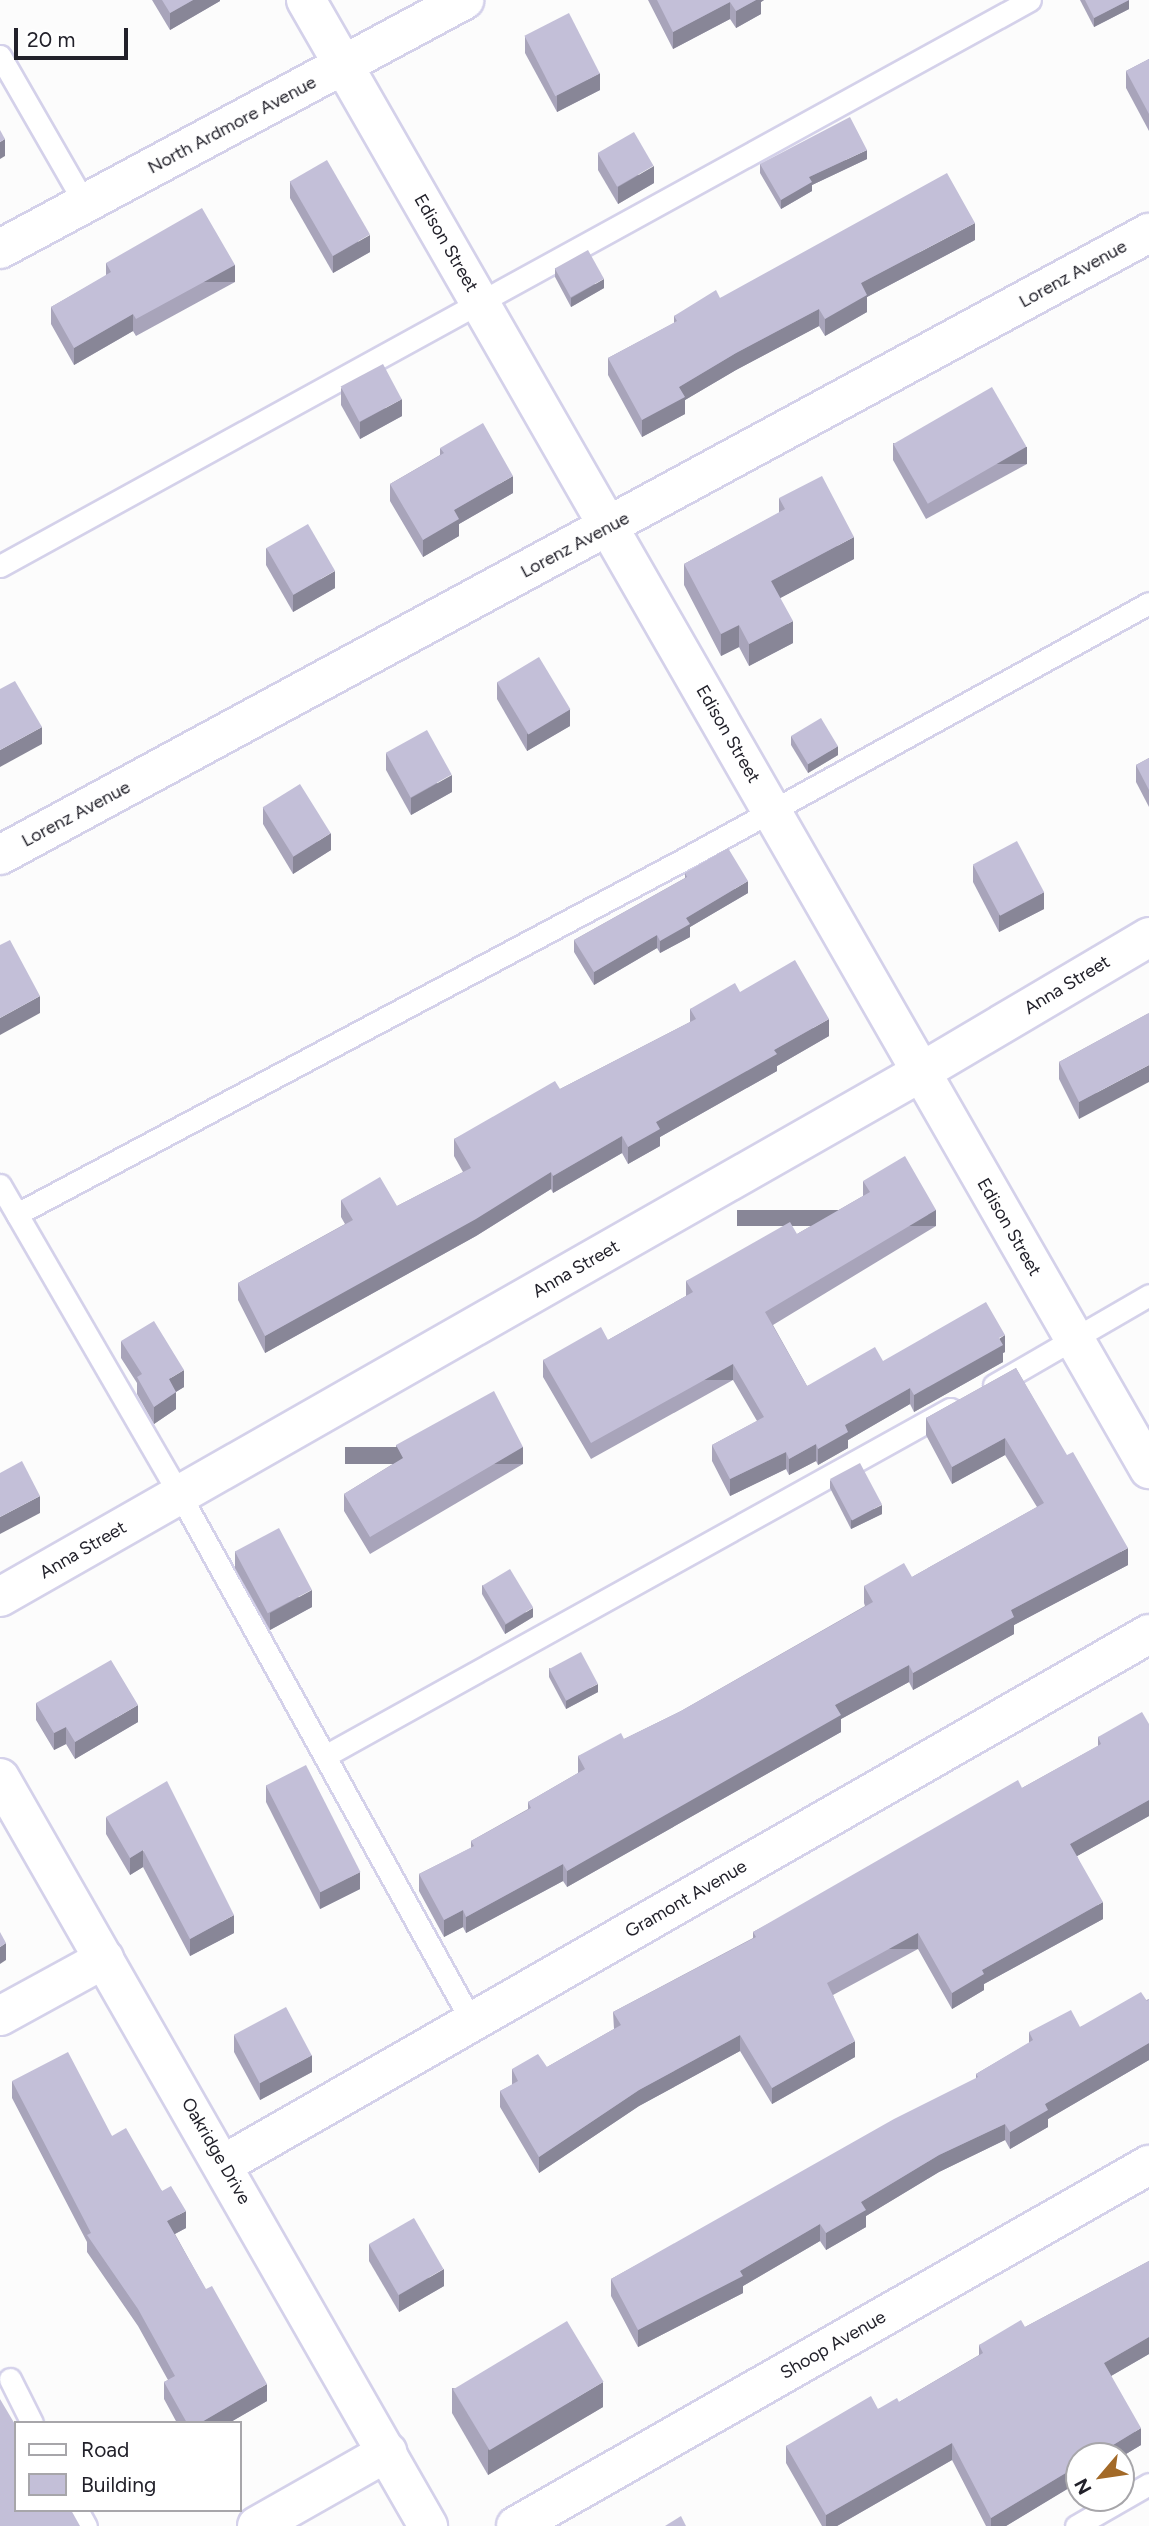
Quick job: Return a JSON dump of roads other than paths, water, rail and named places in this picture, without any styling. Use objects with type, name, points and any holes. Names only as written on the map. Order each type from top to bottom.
[{"type":"street","name":"Edison Street","points":[[306,0],[1149,1469]]},
{"type":"street","name":"North Ardmore Avenue","points":[[0,249],[464,0]]},
{"type":"street","name":"Lorenz Avenue","points":[[0,855],[1149,233]]},
{"type":"street","name":"Anna Street","points":[[0,1597],[921,1072],[1149,937]]},
{"type":"street","name":"Gramont Avenue","points":[[224,2164],[1149,1633]]},
{"type":"street","name":"Oakridge Drive","points":[[0,1778],[224,2164],[428,2526]]},
{"type":"street","points":[[0,2016],[104,1959]]},
{"type":"street","name":"Shoop Avenue","points":[[516,2526],[1149,2165]]},
{"type":"street","points":[[257,2526],[387,2452]]},
{"type":"lane","points":[[0,566],[1030,0]]},
{"type":"lane","points":[[0,56],[85,204]]},
{"type":"lane","points":[[17,1214],[688,857],[770,809],[1149,603]]},
{"type":"lane","points":[[0,1185],[180,1495],[472,2022]]},
{"type":"lane","points":[[325,1756],[1074,1341],[1149,1295]]},
{"type":"lane","points":[[10,2379],[31,2421]]},
{"type":"lane","points":[[1076,2526],[1149,2484]]}]
